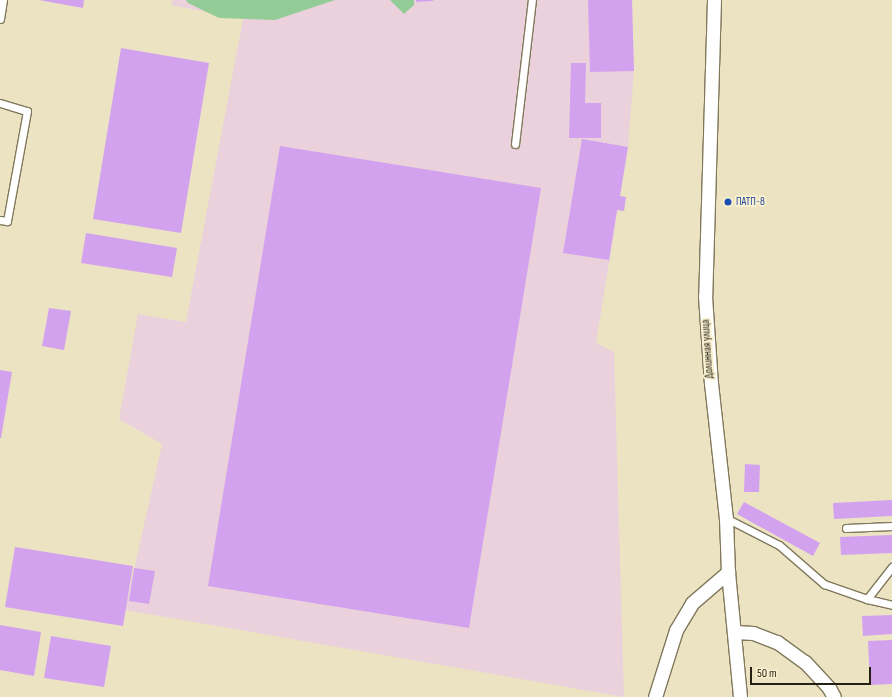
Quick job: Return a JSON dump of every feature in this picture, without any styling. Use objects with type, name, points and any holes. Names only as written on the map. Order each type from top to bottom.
[{"type":"street","name":"Долинная улица","points":[[714,0],[705,296],[711,383],[726,518],[728,572],[740,697]]},
{"type":"street","points":[[655,697],[676,630],[692,603],[728,572]]},
{"type":"street","points":[[734,632],[753,633],[777,642],[805,662],[829,688],[834,697]]},
{"type":"lane","points":[[0,19],[3,0]]},
{"type":"lane","points":[[515,144],[532,0]]},
{"type":"lane","points":[[0,103],[27,111],[7,221],[0,220]]},
{"type":"lane","points":[[726,518],[779,545],[824,584],[867,599],[892,605]]},
{"type":"lane","points":[[846,528],[892,526]]},
{"type":"lane","points":[[867,599],[892,567]]},
{"type":"shaded area","points":[[172,0],[632,0],[634,71],[628,147],[596,343],[614,352],[624,697],[125,610],[162,444],[119,419],[138,314],[186,322],[243,19],[171,5]]},
{"type":"green space","points":[[186,0],[335,0],[275,20],[219,18],[188,3]]},
{"type":"green space","points":[[390,0],[414,0],[414,5],[404,14]]},
{"type":"building","points":[[39,0],[84,0],[83,8]]},
{"type":"building","points":[[416,0],[433,0],[433,1],[416,2]]},
{"type":"building","points":[[588,0],[632,0],[634,71],[590,72]]},
{"type":"building","points":[[121,48],[209,63],[181,233],[93,219]]},
{"type":"building","points":[[571,63],[586,63],[585,103],[601,103],[601,138],[569,138]]},
{"type":"building","points":[[582,139],[628,147],[620,196],[626,197],[624,211],[617,210],[609,260],[563,253]]},
{"type":"building","points":[[280,146],[541,188],[469,628],[208,586]]},
{"type":"building","points":[[86,233],[177,248],[172,277],[81,263]]},
{"type":"building","points":[[49,308],[71,311],[64,350],[42,346]]},
{"type":"building","points":[[0,370],[12,372],[1,438],[0,438]]},
{"type":"building","points":[[745,464],[760,465],[759,492],[744,492]]},
{"type":"building","points":[[892,500],[892,516],[834,519],[833,503]]},
{"type":"building","points":[[744,502],[820,543],[813,556],[737,514]]},
{"type":"building","points":[[892,535],[892,553],[841,555],[840,537]]},
{"type":"building","points":[[15,547],[133,566],[123,626],[5,607]]},
{"type":"building","points":[[134,568],[155,571],[149,604],[129,601]]},
{"type":"building","points":[[892,615],[892,634],[863,636],[862,616]]},
{"type":"building","points":[[0,625],[41,632],[34,676],[0,670]]},
{"type":"building","points":[[51,636],[111,646],[104,687],[44,678]]},
{"type":"building","points":[[892,640],[892,684],[870,685],[868,641]]},
{"type":"place","name":"ПАТП-8","points":[[728,202]]}]
